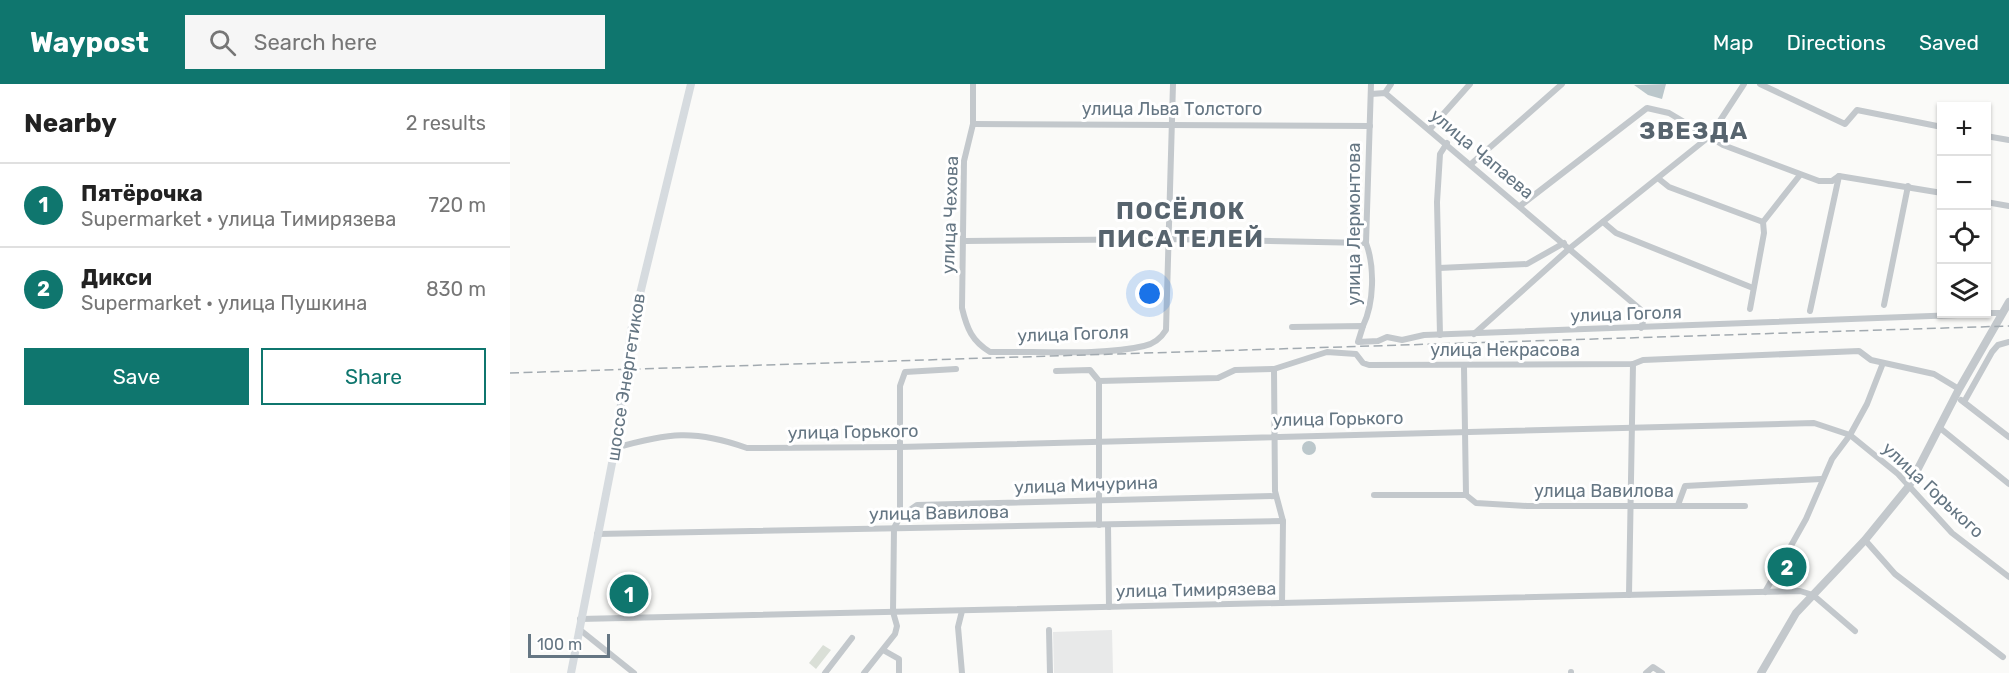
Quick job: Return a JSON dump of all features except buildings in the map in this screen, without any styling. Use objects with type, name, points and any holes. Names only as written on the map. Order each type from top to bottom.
[{"type":"main road","name":"шоссе Энергетиков","points":[[570,673],[615,448],[631,331],[691,84]]},
{"type":"street","name":"улица Чехова","points":[[973,84],[973,124],[964,161],[965,216],[962,225],[965,241],[962,308],[966,328],[976,344]]},
{"type":"street","points":[[1168,239],[1173,84]]},
{"type":"street","name":"улица Лермонтова","points":[[1363,326],[1370,311],[1370,254],[1366,243],[1371,84]]},
{"type":"street","points":[[1371,94],[1385,93],[1391,84]]},
{"type":"street","points":[[1430,129],[1470,84]]},
{"type":"street","points":[[1471,164],[1562,84]]},
{"type":"street","points":[[1439,268],[1527,264],[1567,245],[1603,222],[1710,136],[1744,84]]},
{"type":"street","points":[[1760,84],[1845,124],[1857,110],[1937,126]]},
{"type":"street","name":"улица Чапаева","points":[[1385,93],[1447,143],[1640,309],[1643,322],[1641,328]]},
{"type":"street","points":[[1520,206],[1647,108],[1669,113],[1723,145],[1819,181],[1832,181],[1839,177],[1937,192]]},
{"type":"street","name":"улица Льва Толстого","points":[[973,124],[1370,126]]},
{"type":"street","points":[[1991,137],[2009,140]]},
{"type":"street","points":[[1440,335],[1437,202],[1440,154],[1447,143]]},
{"type":"street","points":[[1750,309],[1764,233],[1763,222],[1800,175]]},
{"type":"street","points":[[1810,310],[1839,177]]},
{"type":"street","points":[[1659,179],[1670,187],[1763,222]]},
{"type":"street","points":[[1884,305],[1908,186]]},
{"type":"street","points":[[1991,203],[2009,206]]},
{"type":"street","points":[[1603,222],[1616,233],[1753,288]]},
{"type":"street","points":[[965,241],[1168,239],[1366,243]]},
{"type":"street","name":"улица Гоголя","points":[[976,344],[990,352],[1111,350],[1146,346],[1160,339],[1166,330],[1168,239]]},
{"type":"street","points":[[1474,334],[1567,245]]},
{"type":"street","points":[[1761,673],[1796,613],[1825,586],[1909,486],[1990,333],[2009,302]]},
{"type":"street","name":"улица Гоголя","points":[[1991,313],[2002,314]]},
{"type":"street","name":"улица Гоголя","points":[[1363,326],[1358,342],[1378,341],[1387,337],[1402,340],[1440,335],[1937,315]]},
{"type":"street","points":[[1292,327],[1363,326]]},
{"type":"street","points":[[1964,402],[1992,351],[1998,345],[2009,342]]},
{"type":"street","name":"улица Некрасова","points":[[1056,371],[1090,370],[1099,381],[1218,378],[1235,370],[1274,369],[1327,352],[1356,354],[1363,363],[1369,365],[1464,366],[1633,364],[1643,360],[1860,351],[1871,360],[1934,374],[1958,392],[1964,402],[2009,437]]},
{"type":"street","points":[[1765,592],[1806,519],[1821,479],[1867,404],[1882,363]]},
{"type":"street","points":[[1629,595],[1633,364]]},
{"type":"street","points":[[1374,495],[1466,495],[1467,431],[1464,366]]},
{"type":"street","points":[[864,673],[895,634],[897,618],[893,612],[894,528],[900,517],[900,386],[905,372],[956,369]]},
{"type":"street","points":[[1274,369],[1276,496],[1282,521],[1282,603]]},
{"type":"street","points":[[1099,381],[1099,525]]},
{"type":"street","name":"улица Горького","points":[[615,448],[663,435],[684,434],[724,440],[747,448],[900,447],[1274,435],[1814,423],[1850,435],[1909,486],[1952,533],[2009,577]]},
{"type":"street","points":[[1940,428],[2009,484]]},
{"type":"street","points":[[1677,505],[1684,486],[1821,479]]},
{"type":"street","name":"улица Вавилова","points":[[1466,495],[1476,503],[1527,506],[1745,506]]},
{"type":"street","name":"улица Мичурина","points":[[900,517],[917,505],[1276,496]]},
{"type":"street","name":"улица Вавилова","points":[[596,534],[1282,521]]},
{"type":"street","points":[[1108,525],[1109,607]]},
{"type":"street","points":[[1865,540],[1895,574],[2003,657]]},
{"type":"street","name":"улица Тимирязева","points":[[580,620],[1800,591],[1813,595]]},
{"type":"street","points":[[1813,595],[1855,631]]},
{"type":"street","points":[[962,611],[958,627],[962,673]]},
{"type":"street","points":[[579,629],[634,673]]},
{"type":"street","points":[[1049,630],[1050,673]]},
{"type":"street","points":[[825,673],[852,638]]},
{"type":"street","points":[[883,650],[899,659],[899,673]]},
{"type":"street","points":[[1646,673],[1653,667],[1662,673]]},
{"type":"shaded area","points":[[1666,84],[1662,99],[1648,95],[1634,85]]},
{"type":"shaded area","points":[[1309,441],[1314,443],[1316,448],[1314,453],[1309,455],[1304,453],[1302,448],[1304,443]]},
{"type":"shaded area","points":[[1112,630],[1113,673],[1054,673],[1053,632]]},
{"type":"shaded area","points":[[823,645],[831,650],[816,669],[809,663]]},
{"type":"railway","points":[[510,373],[2009,326]]},
{"type":"place","name":"Дикси","points":[[1787,567]]},
{"type":"place","name":"Пятёрочка","points":[[629,594]]},
{"type":"district","name":"ЗВЕЗДА","points":[[1694,131]]},
{"type":"district","name":"ПОСЁЛОК ПИСАТЕЛЕЙ","points":[[1181,225]]}]
